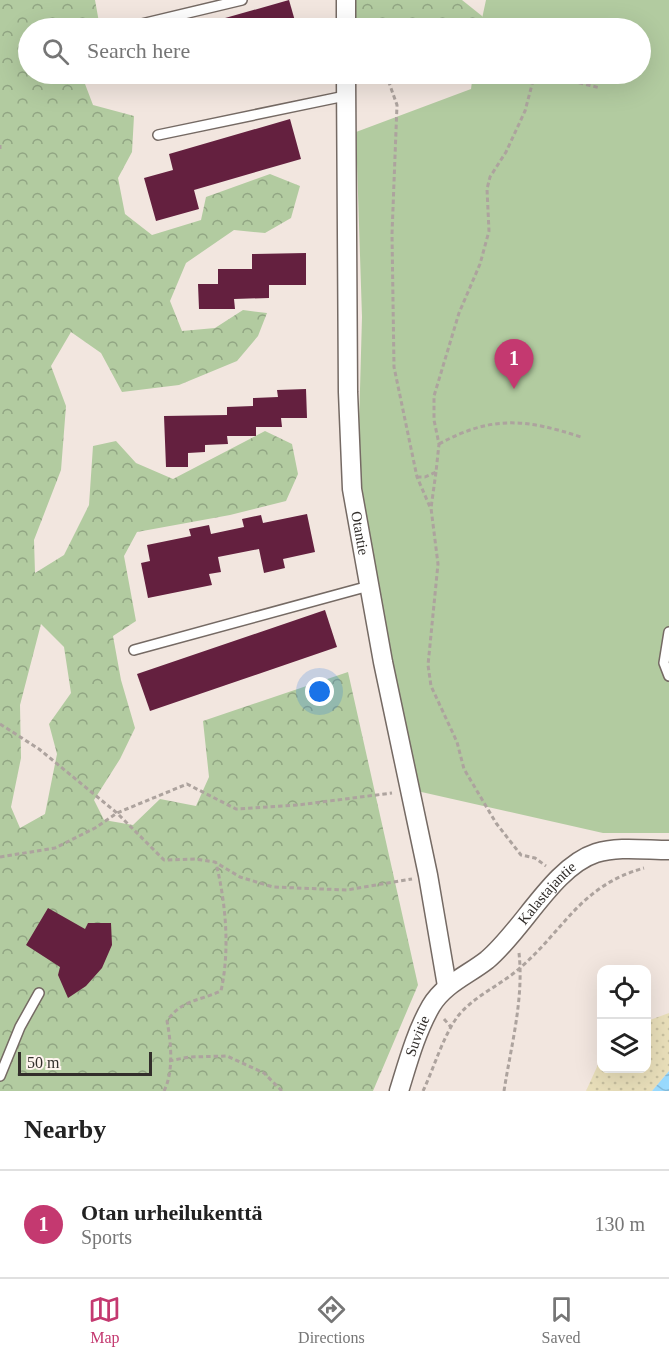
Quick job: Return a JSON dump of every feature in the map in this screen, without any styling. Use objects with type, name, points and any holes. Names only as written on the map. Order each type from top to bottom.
[{"type":"street","points":[[346,0],[346,18]]},
{"type":"street","name":"Otantie","points":[[346,84],[348,393],[352,489],[405,772],[428,875],[447,986]]},
{"type":"street","name":"Kalastajantie","points":[[447,986],[486,960],[502,945],[560,876],[576,863],[597,853],[669,850]]},
{"type":"street","name":"Suvitie","points":[[399,1091],[422,1023],[432,1004],[447,986]]},
{"type":"lane","points":[[167,18],[242,0]]},
{"type":"lane","points":[[158,135],[345,96]]},
{"type":"lane","points":[[134,650],[369,586]]},
{"type":"lane","points":[[669,632],[664,663],[669,676]]},
{"type":"lane","points":[[0,1076],[21,1027],[39,993]]},
{"type":"path","points":[[390,84],[397,105],[392,234],[394,367],[417,477],[431,508]]},
{"type":"path","points":[[532,84],[525,111],[506,152],[490,177],[487,189],[489,231],[480,264],[459,313],[435,396],[434,420],[439,444],[431,508],[438,564],[428,666],[431,686],[457,742],[464,769],[496,823],[521,855],[535,858]]},
{"type":"path","points":[[583,84],[600,88]]},
{"type":"path","points":[[439,444],[457,434],[506,422],[528,423],[581,437]]},
{"type":"path","points":[[417,477],[425,477],[436,472]]},
{"type":"path","points":[[0,724],[39,749],[117,813],[164,861],[195,859],[215,862],[240,877],[273,887],[347,890],[428,875]]},
{"type":"path","points":[[0,857],[55,848],[95,828],[117,813],[187,784],[236,810],[394,793]]},
{"type":"path","points":[[164,1091],[170,1080],[171,1043],[167,1021],[181,1005],[221,991],[225,974],[226,938],[221,885],[215,862]]},
{"type":"path","points":[[423,1091],[451,1027],[469,1005],[521,968],[581,902],[606,884],[632,871],[651,866]]},
{"type":"path","points":[[504,1091],[519,1004],[521,968]]},
{"type":"path","points":[[169,1061],[189,1057],[227,1056],[264,1073],[282,1091]]},
{"type":"green space","points":[[0,0],[95,0],[98,18],[18,18],[18,84],[85,84],[93,105],[134,116],[132,152],[118,178],[125,214],[152,235],[201,220],[206,197],[270,174],[300,186],[291,218],[265,233],[234,230],[186,263],[170,301],[182,331],[215,328],[243,310],[267,313],[258,336],[237,361],[179,385],[122,392],[101,353],[71,332],[51,366],[66,406],[61,470],[34,540],[35,573],[64,555],[89,505],[93,446],[116,441],[136,463],[173,479],[265,431],[292,444],[298,474],[286,501],[230,515],[137,532],[124,556],[136,621],[113,636],[121,680],[135,728],[120,759],[94,800],[104,820],[133,825],[160,799],[196,806],[209,777],[203,721],[348,672],[418,985],[373,1091],[0,1091]],"holes":[[[41,624],[64,647],[71,693],[49,724],[57,754],[45,814],[20,828],[11,807],[21,758],[20,705]]]},
{"type":"green space","points":[[353,0],[462,0],[483,18],[354,18]]},
{"type":"green space","points":[[486,0],[669,0],[669,833],[603,833],[417,791],[376,580],[358,461],[362,317],[356,132],[471,89],[472,84],[651,84],[651,18],[482,18]]},
{"type":"sand","points":[[669,1013],[669,1071],[652,1091],[586,1091],[597,1067],[597,1073],[651,1073],[651,1020]]},
{"type":"water","points":[[669,1071],[669,1091],[652,1091]]},
{"type":"building","points":[[289,0],[294,18],[225,18]]},
{"type":"building","points":[[290,119],[301,159],[194,190],[199,209],[156,221],[144,178],[173,170],[169,154]]},
{"type":"building","points":[[306,253],[306,285],[269,285],[269,298],[234,299],[235,309],[199,309],[198,284],[218,284],[218,269],[252,269],[252,254]]},
{"type":"building","points":[[306,389],[307,418],[281,418],[282,427],[256,427],[256,436],[227,436],[228,444],[205,445],[205,452],[188,453],[188,467],[166,467],[164,416],[227,415],[227,407],[253,406],[253,398],[278,397],[277,390]]},
{"type":"building","points":[[307,514],[315,552],[283,559],[285,568],[264,573],[259,549],[218,557],[221,572],[209,574],[212,585],[148,598],[141,563],[150,561],[147,545],[191,536],[189,529],[209,525],[211,534],[244,527],[242,519],[261,515],[263,523]]},
{"type":"building","points":[[325,610],[337,647],[150,711],[137,674]]},
{"type":"building","points":[[48,908],[85,929],[88,923],[111,923],[112,945],[102,968],[86,986],[68,998],[58,975],[60,967],[26,945]]},
{"type":"place","name":"Otan urheilukenttä","points":[[514,389]]}]
